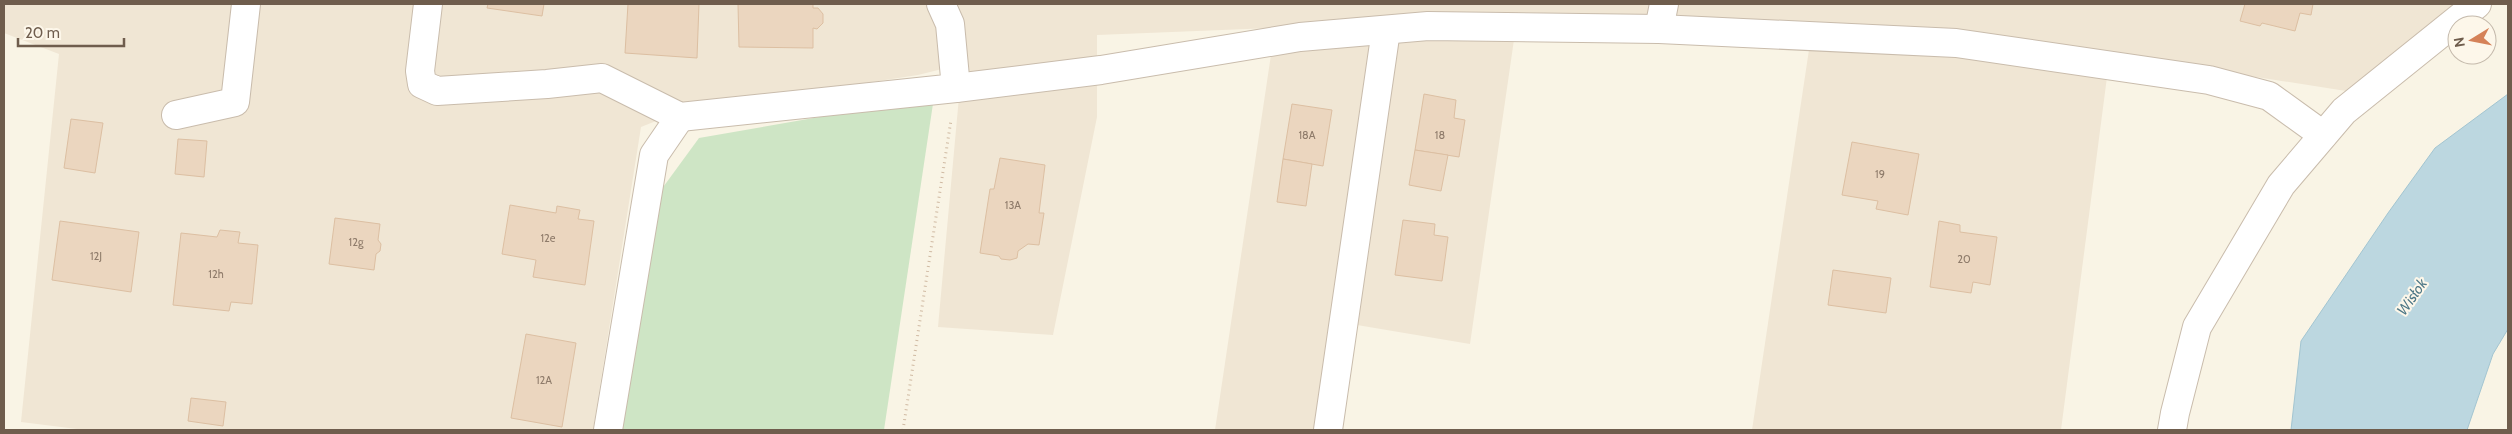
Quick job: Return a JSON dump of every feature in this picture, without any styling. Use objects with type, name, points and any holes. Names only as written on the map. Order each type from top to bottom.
[{"type":"street","points":[[176,115],[235,102],[246,4]]},
{"type":"street","points":[[428,4],[420,71],[422,84],[437,91],[547,84],[602,78],[680,117],[956,88],[1101,70],[1300,37],[1428,26],[1661,17],[1956,43],[2209,80],[2269,96],[2323,135]]},
{"type":"street","points":[[941,4],[950,24],[956,88]]},
{"type":"street","points":[[2172,430],[2174,413],[2197,327],[2281,185],[2344,111],[2477,4]]},
{"type":"street","points":[[1328,430],[1386,30]]},
{"type":"street","points":[[608,430],[654,155],[680,117]]},
{"type":"path","points":[[903,430],[956,88]]},
{"type":"shaded area","points":[[4,4],[2461,4],[2346,91],[2110,54],[2061,430],[1752,430],[1813,23],[1518,12],[1470,344],[1357,325],[1340,430],[1215,430],[1275,28],[1097,35],[1097,117],[1053,335],[938,327],[962,64],[918,75],[681,111],[641,127],[593,430],[85,430],[21,422],[59,54],[4,33]]},
{"type":"green space","points":[[934,97],[884,430],[619,430],[661,190],[699,138]]},
{"type":"water","name":"Wisłok","points":[[2508,94],[2508,329],[2493,354],[2467,430],[2291,430],[2301,341],[2388,213],[2435,148]]},
{"type":"building","points":[[488,4],[544,4],[542,16],[487,8]]},
{"type":"building","points":[[628,4],[699,4],[697,58],[625,53]]},
{"type":"building","points":[[738,4],[813,4],[813,8],[818,8],[823,14],[823,23],[817,29],[813,28],[813,48],[739,47]]},
{"type":"building","points":[[2245,4],[2313,4],[2311,15],[2300,13],[2295,31],[2262,23],[2260,26],[2240,21]]},
{"type":"building","points":[[1424,94],[1456,100],[1454,118],[1465,120],[1459,157],[1415,150]]},
{"type":"building","points":[[1292,104],[1332,110],[1323,166],[1283,159]]},
{"type":"building","points":[[71,119],[103,123],[95,173],[64,168]]},
{"type":"building","points":[[178,139],[207,141],[204,177],[175,174]]},
{"type":"building","points":[[1852,142],[1919,154],[1908,215],[1876,209],[1878,201],[1842,195]]},
{"type":"building","points":[[1415,150],[1448,155],[1441,191],[1409,185]]},
{"type":"building","points":[[1000,158],[1045,165],[1039,213],[1044,213],[1039,245],[1028,244],[1018,251],[1017,258],[1010,260],[980,253],[990,189],[994,189]]},
{"type":"building","points":[[1283,159],[1312,164],[1306,206],[1277,202]]},
{"type":"building","points":[[510,205],[556,213],[557,206],[580,210],[578,219],[594,221],[585,285],[533,277],[536,260],[502,254]]},
{"type":"building","points":[[335,218],[380,224],[378,240],[381,244],[380,251],[376,254],[374,270],[329,264]]},
{"type":"building","points":[[1403,220],[1435,224],[1434,235],[1448,237],[1442,281],[1395,275]]},
{"type":"building","points":[[60,221],[139,232],[131,292],[52,280]]},
{"type":"building","points":[[1939,221],[1960,225],[1960,232],[1997,237],[1990,285],[1973,282],[1971,293],[1930,287]]},
{"type":"building","points":[[220,230],[240,232],[238,243],[258,245],[252,304],[231,302],[229,311],[173,305],[181,233],[217,237]]},
{"type":"building","points":[[1833,270],[1891,278],[1886,313],[1828,305]]},
{"type":"building","points":[[526,334],[576,343],[562,427],[511,418]]},
{"type":"building","points":[[191,398],[226,402],[223,426],[188,421]]}]
